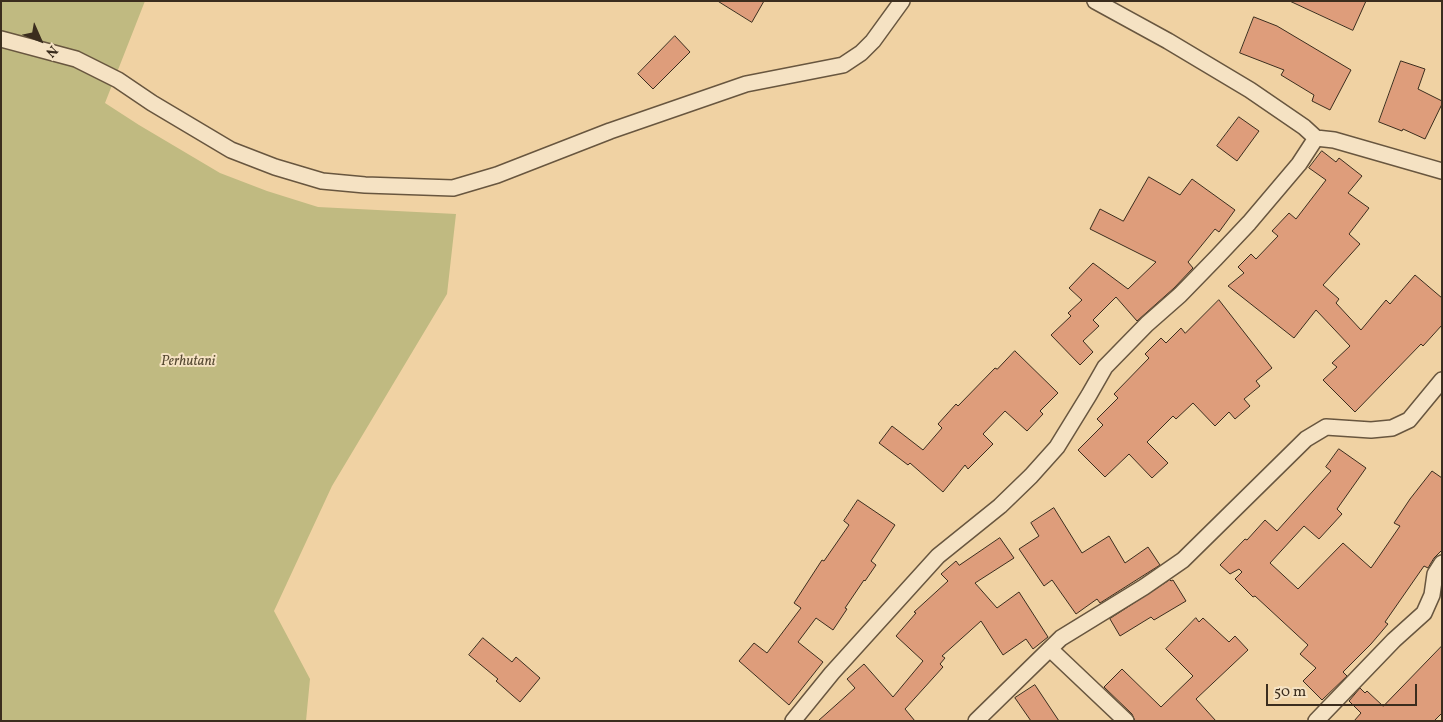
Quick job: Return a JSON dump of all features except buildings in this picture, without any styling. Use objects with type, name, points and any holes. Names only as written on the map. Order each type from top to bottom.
[{"type":"street","points":[[1,39],[76,59],[118,80],[152,104],[231,150],[275,167],[322,181],[453,188],[497,175],[610,131],[746,84],[843,65],[861,53],[902,1]]},
{"type":"street","points":[[1095,1],[1168,41],[1250,90],[1304,127],[1316,138],[1334,140],[1442,171]]},
{"type":"street","points":[[793,721],[832,673],[938,556],[1000,506],[1057,447],[1105,367],[1223,251],[1299,164],[1316,138]]},
{"type":"street","points":[[976,721],[1061,638],[1144,587],[1183,560],[1306,439],[1326,427],[1371,430],[1392,428],[1409,420],[1442,380]]},
{"type":"street","points":[[1316,721],[1394,640],[1424,613],[1432,595],[1435,574],[1442,562]]},
{"type":"street","points":[[1050,649],[1126,721]]},
{"type":"green space","name":"Perhutani","points":[[1,1],[145,1],[105,103],[220,173],[267,191],[318,207],[456,214],[447,294],[332,486],[274,611],[310,679],[306,721],[1,721]]}]
